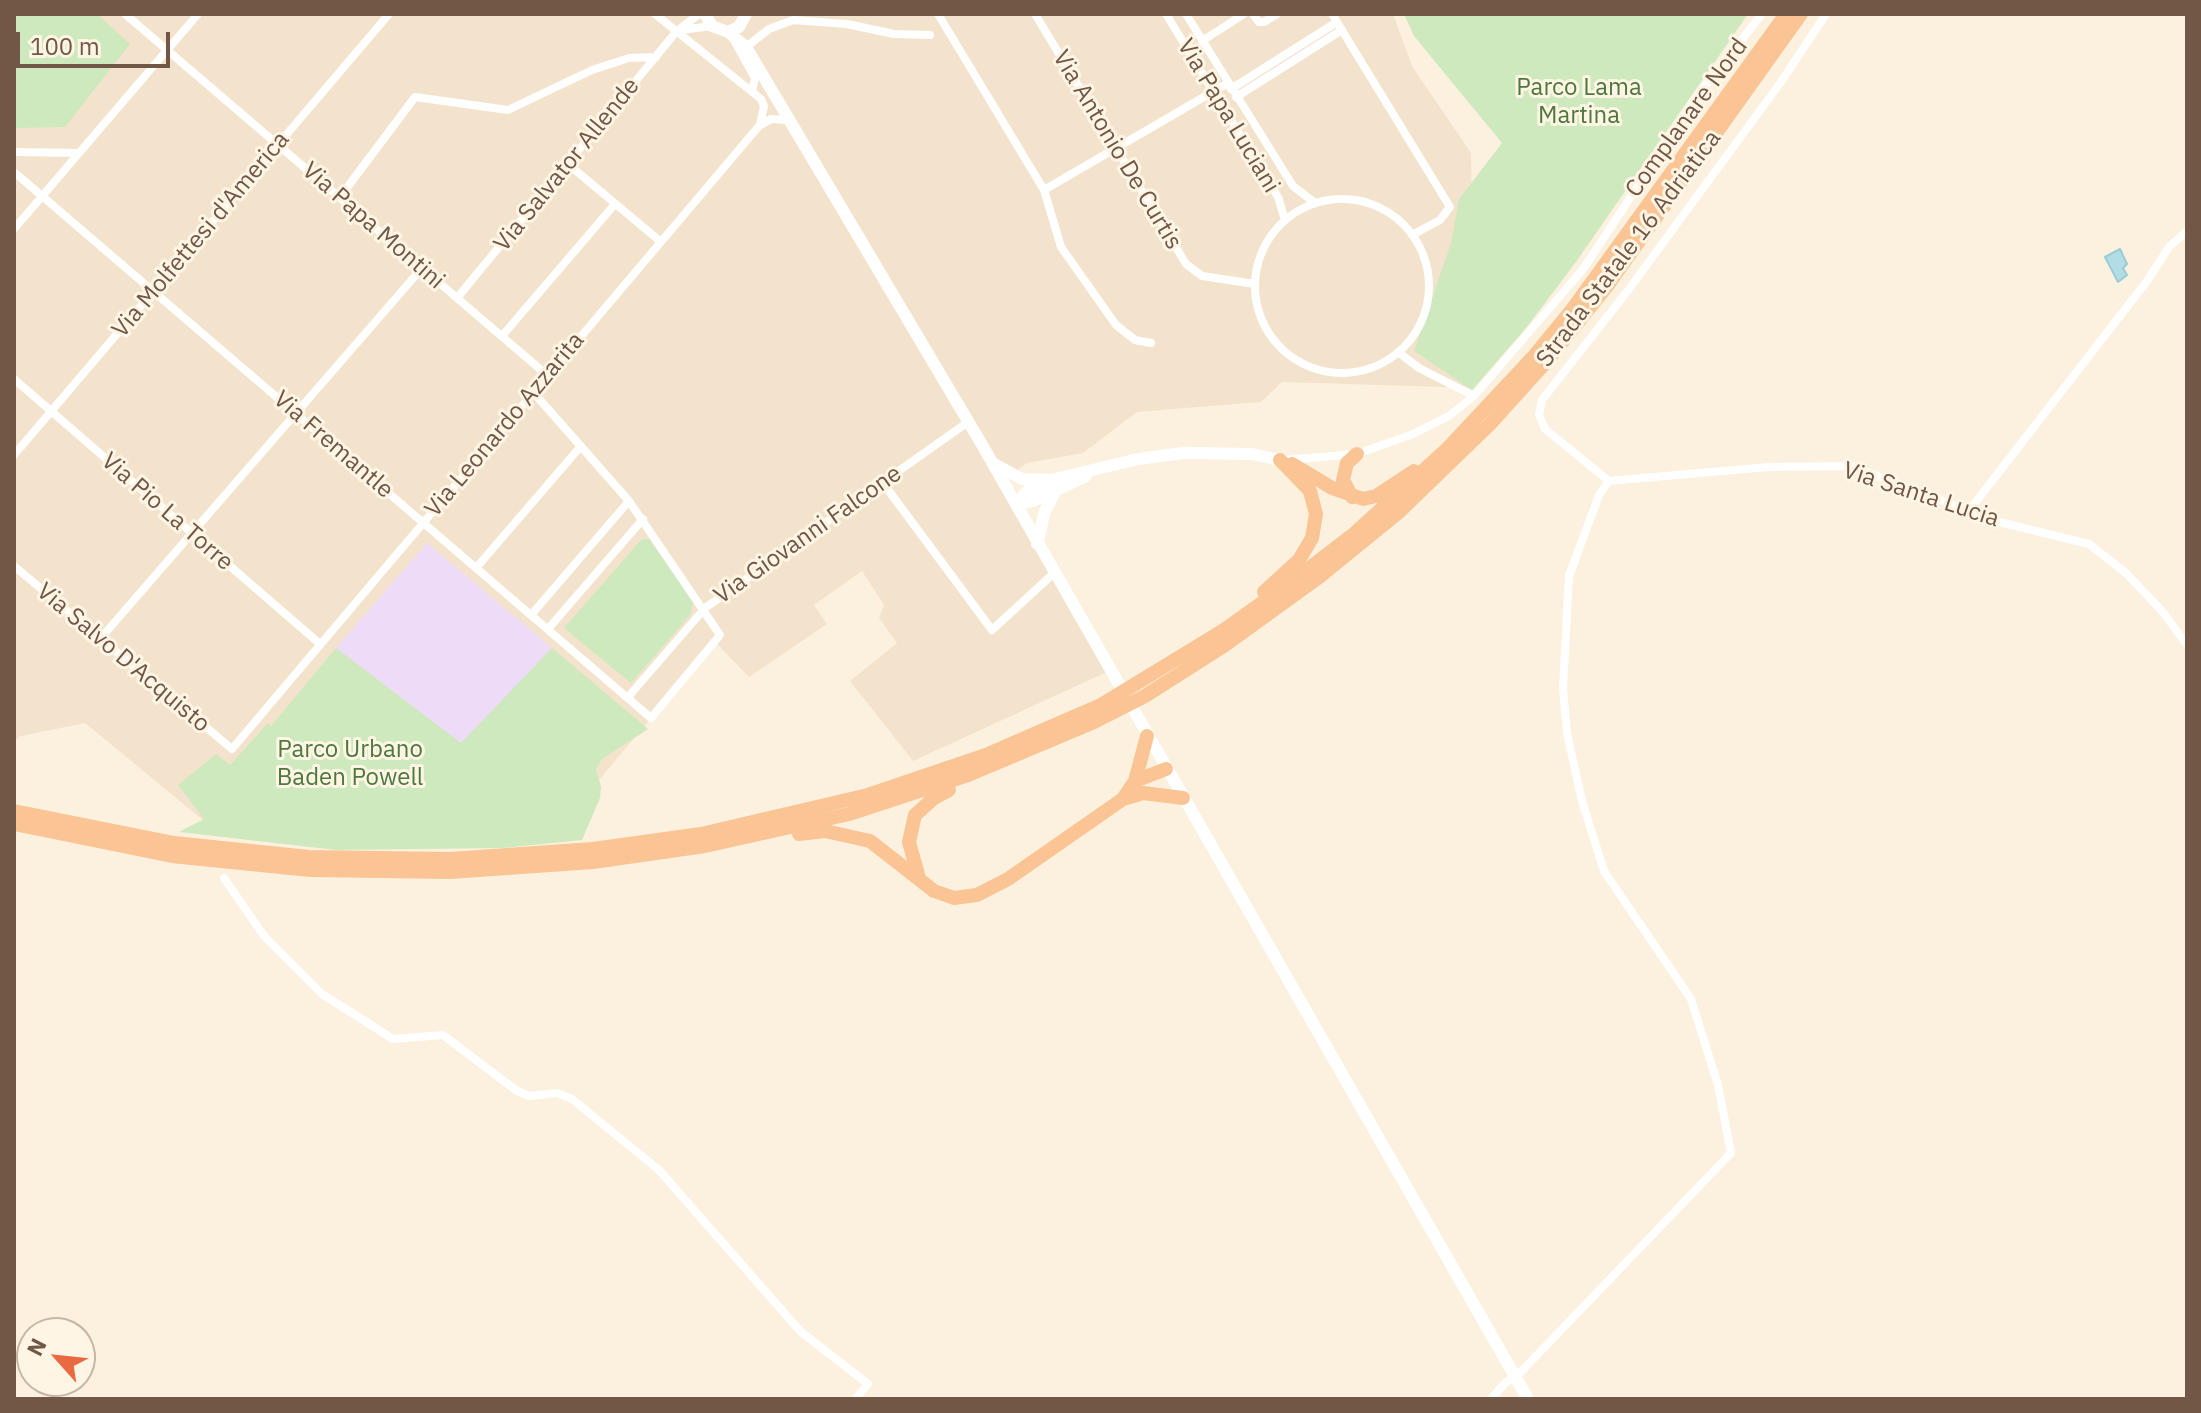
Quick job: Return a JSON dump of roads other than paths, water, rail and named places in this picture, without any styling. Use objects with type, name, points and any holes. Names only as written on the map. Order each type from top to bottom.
[{"type":"highway","name":"Strada Statale 16 Adriatica","points":[[1142,690],[1355,533],[1447,449],[1525,367],[1571,311],[1786,14]]},
{"type":"highway","name":"Strada Statale 16 Adriatica","points":[[14,824],[172,856],[343,871],[525,868],[633,857],[731,841],[914,794],[1025,752],[1142,690],[1319,577],[1399,512],[1490,424],[1545,363],[1607,286],[1801,14]]},
{"type":"highway","points":[[1280,460],[1302,468],[1352,498],[1376,496],[1447,449]]},
{"type":"highway","points":[[1352,498],[1343,480],[1347,463],[1357,454]]},
{"type":"highway","points":[[1224,630],[1299,560],[1312,538],[1316,514],[1310,491],[1280,460]]},
{"type":"highway","name":"Strada Statale 16 Adriatica","points":[[14,811],[174,843],[309,857],[450,859],[593,849],[701,834],[868,795],[1104,711]]},
{"type":"highway","points":[[1139,787],[1147,736]]},
{"type":"highway","points":[[919,879],[909,842],[915,815],[934,798],[1025,752]]},
{"type":"highway","points":[[731,841],[825,831],[848,834],[870,841],[934,891],[954,898],[977,895],[1008,879],[1166,769]]},
{"type":"highway","points":[[1139,787],[1183,798]]},
{"type":"main road","points":[[730,34],[745,18]]},
{"type":"main road","points":[[745,18],[746,47]]},
{"type":"main road","points":[[709,20],[746,47],[992,462],[1528,1399]]},
{"type":"main road","points":[[1016,504],[1053,486],[1109,466],[1183,453],[1252,454],[1280,460]]},
{"type":"main road","points":[[992,462],[1022,479],[1053,486]]},
{"type":"main road","points":[[1037,544],[1053,486]]},
{"type":"street","name":"Via Papa Montini","points":[[125,14],[547,375]]},
{"type":"street","points":[[14,229],[198,14]]},
{"type":"street","name":"Via Molfettesi d'America","points":[[14,455],[389,14]]},
{"type":"street","points":[[655,14],[752,91],[764,106],[759,126]]},
{"type":"street","name":"Via Salvator Allende","points":[[457,298],[676,32],[699,14]]},
{"type":"street","points":[[841,14],[847,24]]},
{"type":"street","points":[[938,14],[1044,190],[1061,247],[1116,325],[1135,340],[1151,343]]},
{"type":"street","name":"Via Antonio De Curtis","points":[[1035,14],[1186,264],[1202,276],[1255,284]]},
{"type":"street","name":"Via Papa Luciani","points":[[1166,14],[1278,197],[1285,220]]},
{"type":"street","name":"Via Papa Luciani","points":[[1186,14],[1293,186],[1315,203]]},
{"type":"street","points":[[1202,41],[1244,14]]},
{"type":"street","points":[[1253,14],[1264,22],[1277,14]]},
{"type":"street","name":"Complanare Nord","points":[[1280,460],[1357,454],[1413,434],[1449,416],[1474,396],[1584,268],[1697,96],[1762,14]]},
{"type":"street","points":[[1491,1399],[1515,1378],[1731,1153],[1718,1085],[1691,999],[1604,871],[1582,801],[1567,733],[1563,688],[1569,576],[1599,495],[1609,481],[1545,429],[1539,415],[1542,400],[1629,289],[1781,82],[1826,14]]},
{"type":"street","points":[[676,32],[709,20]]},
{"type":"street","points":[[746,47],[780,22],[793,20],[847,24],[894,34],[930,35]]},
{"type":"street","points":[[1044,190],[1213,92],[1232,90],[1337,22],[1450,207],[1440,220],[1412,235]]},
{"type":"street","points":[[730,34],[755,78],[752,91]]},
{"type":"street","points":[[340,197],[415,97],[508,110],[592,70],[629,58],[656,57]]},
{"type":"street","points":[[759,126],[771,119],[788,120]]},
{"type":"street","name":"Via Leonardo Azzarita","points":[[232,749],[759,126]]},
{"type":"street","points":[[14,152],[79,153]]},
{"type":"street","points":[[568,164],[661,242]]},
{"type":"street","name":"Via Fremantle","points":[[14,172],[651,718],[720,635],[705,608]]},
{"type":"street","points":[[1330,199],[1362,201],[1390,213],[1412,235],[1426,263],[1428,295],[1418,326],[1398,352],[1383,362],[1349,372],[1322,370],[1296,360],[1282,349],[1266,327],[1256,302],[1255,284],[1263,249],[1285,220],[1315,203],[1330,199]]},
{"type":"street","points":[[502,336],[615,204]]},
{"type":"street","points":[[1968,512],[2147,281],[2169,247],[2187,231]]},
{"type":"street","points":[[100,639],[422,268]]},
{"type":"street","points":[[1398,352],[1419,368],[1474,396]]},
{"type":"street","name":"Via Pio La Torre","points":[[14,379],[320,644]]},
{"type":"street","points":[[533,392],[629,501],[705,608]]},
{"type":"street","name":"Via Giovanni Falcone","points":[[628,697],[705,608],[968,422]]},
{"type":"street","points":[[476,568],[581,446]]},
{"type":"street","name":"Via Santa Lucia","points":[[1609,481],[1768,467],[1851,466],[1968,512],[2089,544],[2126,573],[2162,611],[2187,645]]},
{"type":"street","points":[[883,483],[992,630],[1054,573]]},
{"type":"street","points":[[531,615],[629,501]]},
{"type":"street","points":[[548,629],[643,519]]},
{"type":"street","name":"Via Salvo D'Acquisto","points":[[14,566],[232,749]]},
{"type":"street","points":[[224,878],[264,936],[322,994],[393,1039],[443,1035],[517,1091],[529,1096],[557,1093],[572,1099],[659,1170],[800,1331],[868,1384],[855,1399]]},
{"type":"water","points":[[2120,249],[2127,264],[2123,268],[2127,275],[2118,282],[2105,257]]},
{"type":"park label","name":"Parco Lama Martina","points":[[1579,102]]},
{"type":"park label","name":"Parco Urbano Baden Powell","points":[[350,764]]}]
